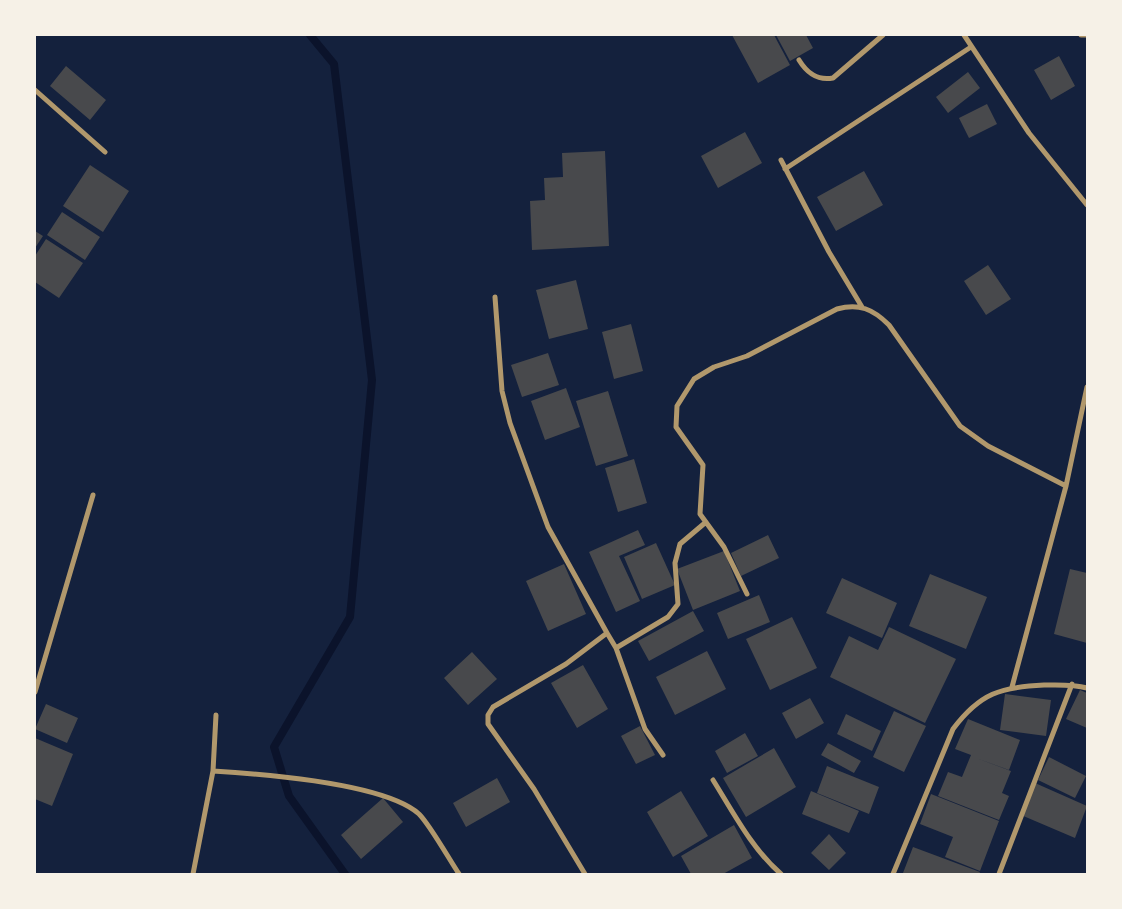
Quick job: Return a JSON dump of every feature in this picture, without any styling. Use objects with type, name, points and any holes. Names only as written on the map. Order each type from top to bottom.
[{"type":"street","points":[[799,60],[814,76],[824,80],[833,78],[883,35]]},
{"type":"street","points":[[964,35],[1029,133],[1087,205]]},
{"type":"street","points":[[1081,35],[1086,35]]},
{"type":"street","points":[[785,169],[971,47]]},
{"type":"street","points":[[35,90],[105,152]]},
{"type":"street","points":[[781,160],[862,307]]},
{"type":"street","points":[[495,296],[502,391],[510,423],[548,527],[616,648],[645,729],[663,755]]},
{"type":"street","points":[[747,594],[724,547],[700,514],[702,465],[676,427],[677,406],[694,379],[714,367],[747,356],[837,309],[848,306],[862,307],[878,314],[888,324],[960,426],[988,446],[1066,486]]},
{"type":"street","points":[[1012,687],[1066,486],[1087,387]]},
{"type":"street","points":[[35,692],[93,495]]},
{"type":"street","points":[[616,648],[668,617],[678,604],[675,563],[680,544],[706,522]]},
{"type":"street","points":[[585,874],[534,789],[488,724],[488,715],[493,707],[566,664],[607,633]]},
{"type":"street","points":[[999,874],[1072,684]]},
{"type":"street","points":[[894,874],[953,729],[966,711],[983,698],[1012,687],[1072,684],[1087,688]]},
{"type":"street","points":[[193,874],[212,771],[216,715]]},
{"type":"street","points":[[212,771],[298,778],[392,799],[419,815],[459,874]]},
{"type":"street","points":[[713,780],[752,842],[770,865],[781,874]]},
{"type":"building","points":[[732,35],[774,35],[790,65],[758,83]]},
{"type":"building","points":[[776,35],[806,35],[813,48],[790,61]]},
{"type":"building","points":[[1059,56],[1075,86],[1051,100],[1034,70]]},
{"type":"building","points":[[66,66],[106,100],[90,120],[50,86]]},
{"type":"building","points":[[968,72],[980,88],[948,113],[936,97]]},
{"type":"building","points":[[987,104],[997,124],[969,138],[959,118]]},
{"type":"building","points":[[745,132],[762,163],[718,188],[701,156]]},
{"type":"building","points":[[605,151],[609,246],[532,250],[530,201],[545,200],[544,178],[563,177],[562,153]]},
{"type":"building","points":[[90,165],[129,191],[103,232],[63,206]]},
{"type":"building","points":[[864,171],[883,205],[836,231],[817,197]]},
{"type":"building","points":[[62,212],[100,237],[85,260],[47,235]]},
{"type":"building","points":[[35,231],[43,236],[35,248]]},
{"type":"building","points":[[46,239],[83,263],[59,298],[35,282],[35,256]]},
{"type":"building","points":[[988,265],[1011,299],[986,315],[964,281]]},
{"type":"building","points":[[576,280],[588,329],[549,339],[536,290]]},
{"type":"building","points":[[631,324],[643,371],[614,379],[602,332]]},
{"type":"building","points":[[548,353],[559,385],[522,397],[511,365]]},
{"type":"building","points":[[566,388],[580,427],[545,440],[531,401]]},
{"type":"building","points":[[608,391],[628,456],[596,466],[576,401]]},
{"type":"building","points":[[634,459],[647,503],[618,512],[605,468]]},
{"type":"building","points":[[638,530],[645,545],[619,556],[640,601],[616,612],[589,552]]},
{"type":"building","points":[[768,535],[779,558],[741,576],[731,553]]},
{"type":"building","points":[[656,543],[675,585],[642,599],[624,557]]},
{"type":"building","points":[[724,551],[740,591],[693,610],[677,569]]},
{"type":"building","points":[[564,564],[586,614],[548,631],[526,581]]},
{"type":"building","points":[[1070,569],[1087,573],[1087,643],[1054,634]]},
{"type":"building","points":[[930,574],[987,597],[966,649],[909,626]]},
{"type":"building","points":[[842,578],[897,603],[882,638],[826,613]]},
{"type":"building","points":[[759,595],[770,622],[728,639],[717,613]]},
{"type":"building","points":[[693,611],[704,631],[649,661],[638,641]]},
{"type":"building","points":[[792,617],[817,668],[770,690],[746,639]]},
{"type":"building","points":[[889,627],[956,659],[925,723],[830,677],[849,636],[878,650]]},
{"type":"building","points":[[707,651],[726,689],[675,715],[656,677]]},
{"type":"building","points":[[472,652],[497,679],[468,705],[444,678]]},
{"type":"building","points":[[583,665],[608,709],[577,728],[551,683]]},
{"type":"building","points":[[1080,690],[1087,693],[1087,728],[1066,719]]},
{"type":"building","points":[[1005,694],[1051,700],[1046,736],[1000,730]]},
{"type":"building","points":[[810,698],[824,723],[796,739],[782,713]]},
{"type":"building","points":[[46,704],[78,718],[67,743],[35,729]]},
{"type":"building","points":[[894,711],[926,726],[904,772],[873,757]]},
{"type":"building","points":[[846,714],[881,731],[872,751],[837,734]]},
{"type":"building","points":[[968,719],[1020,740],[1009,770],[976,758],[1011,771],[1002,793],[1009,796],[999,820],[938,796],[948,772],[962,777],[971,755],[955,749]]},
{"type":"building","points":[[640,726],[655,755],[636,764],[621,736]]},
{"type":"building","points":[[745,733],[758,756],[727,773],[715,751]]},
{"type":"building","points":[[35,738],[73,754],[52,806],[35,799]]},
{"type":"building","points":[[828,743],[861,761],[854,773],[821,755]]},
{"type":"building","points":[[774,748],[796,787],[746,817],[723,778]]},
{"type":"building","points":[[1049,757],[1086,776],[1075,798],[1038,780]]},
{"type":"building","points":[[827,766],[879,787],[869,814],[817,793]]},
{"type":"building","points":[[497,778],[510,802],[466,827],[453,803]]},
{"type":"building","points":[[1035,783],[1087,806],[1075,838],[1021,815]]},
{"type":"building","points":[[681,791],[708,836],[673,857],[647,812]]},
{"type":"building","points":[[811,791],[859,811],[849,833],[802,814]]},
{"type":"building","points":[[931,794],[999,821],[980,871],[945,857],[953,837],[920,824]]},
{"type":"building","points":[[383,798],[403,822],[361,859],[341,835]]},
{"type":"building","points":[[734,825],[752,858],[723,874],[691,874],[681,856]]},
{"type":"building","points":[[829,834],[846,853],[829,870],[811,853]]},
{"type":"building","points":[[913,847],[980,872],[979,874],[903,873]]},
{"type":"waterway","points":[[310,35],[334,64],[372,380],[350,617],[274,747],[289,796],[345,874]]}]
